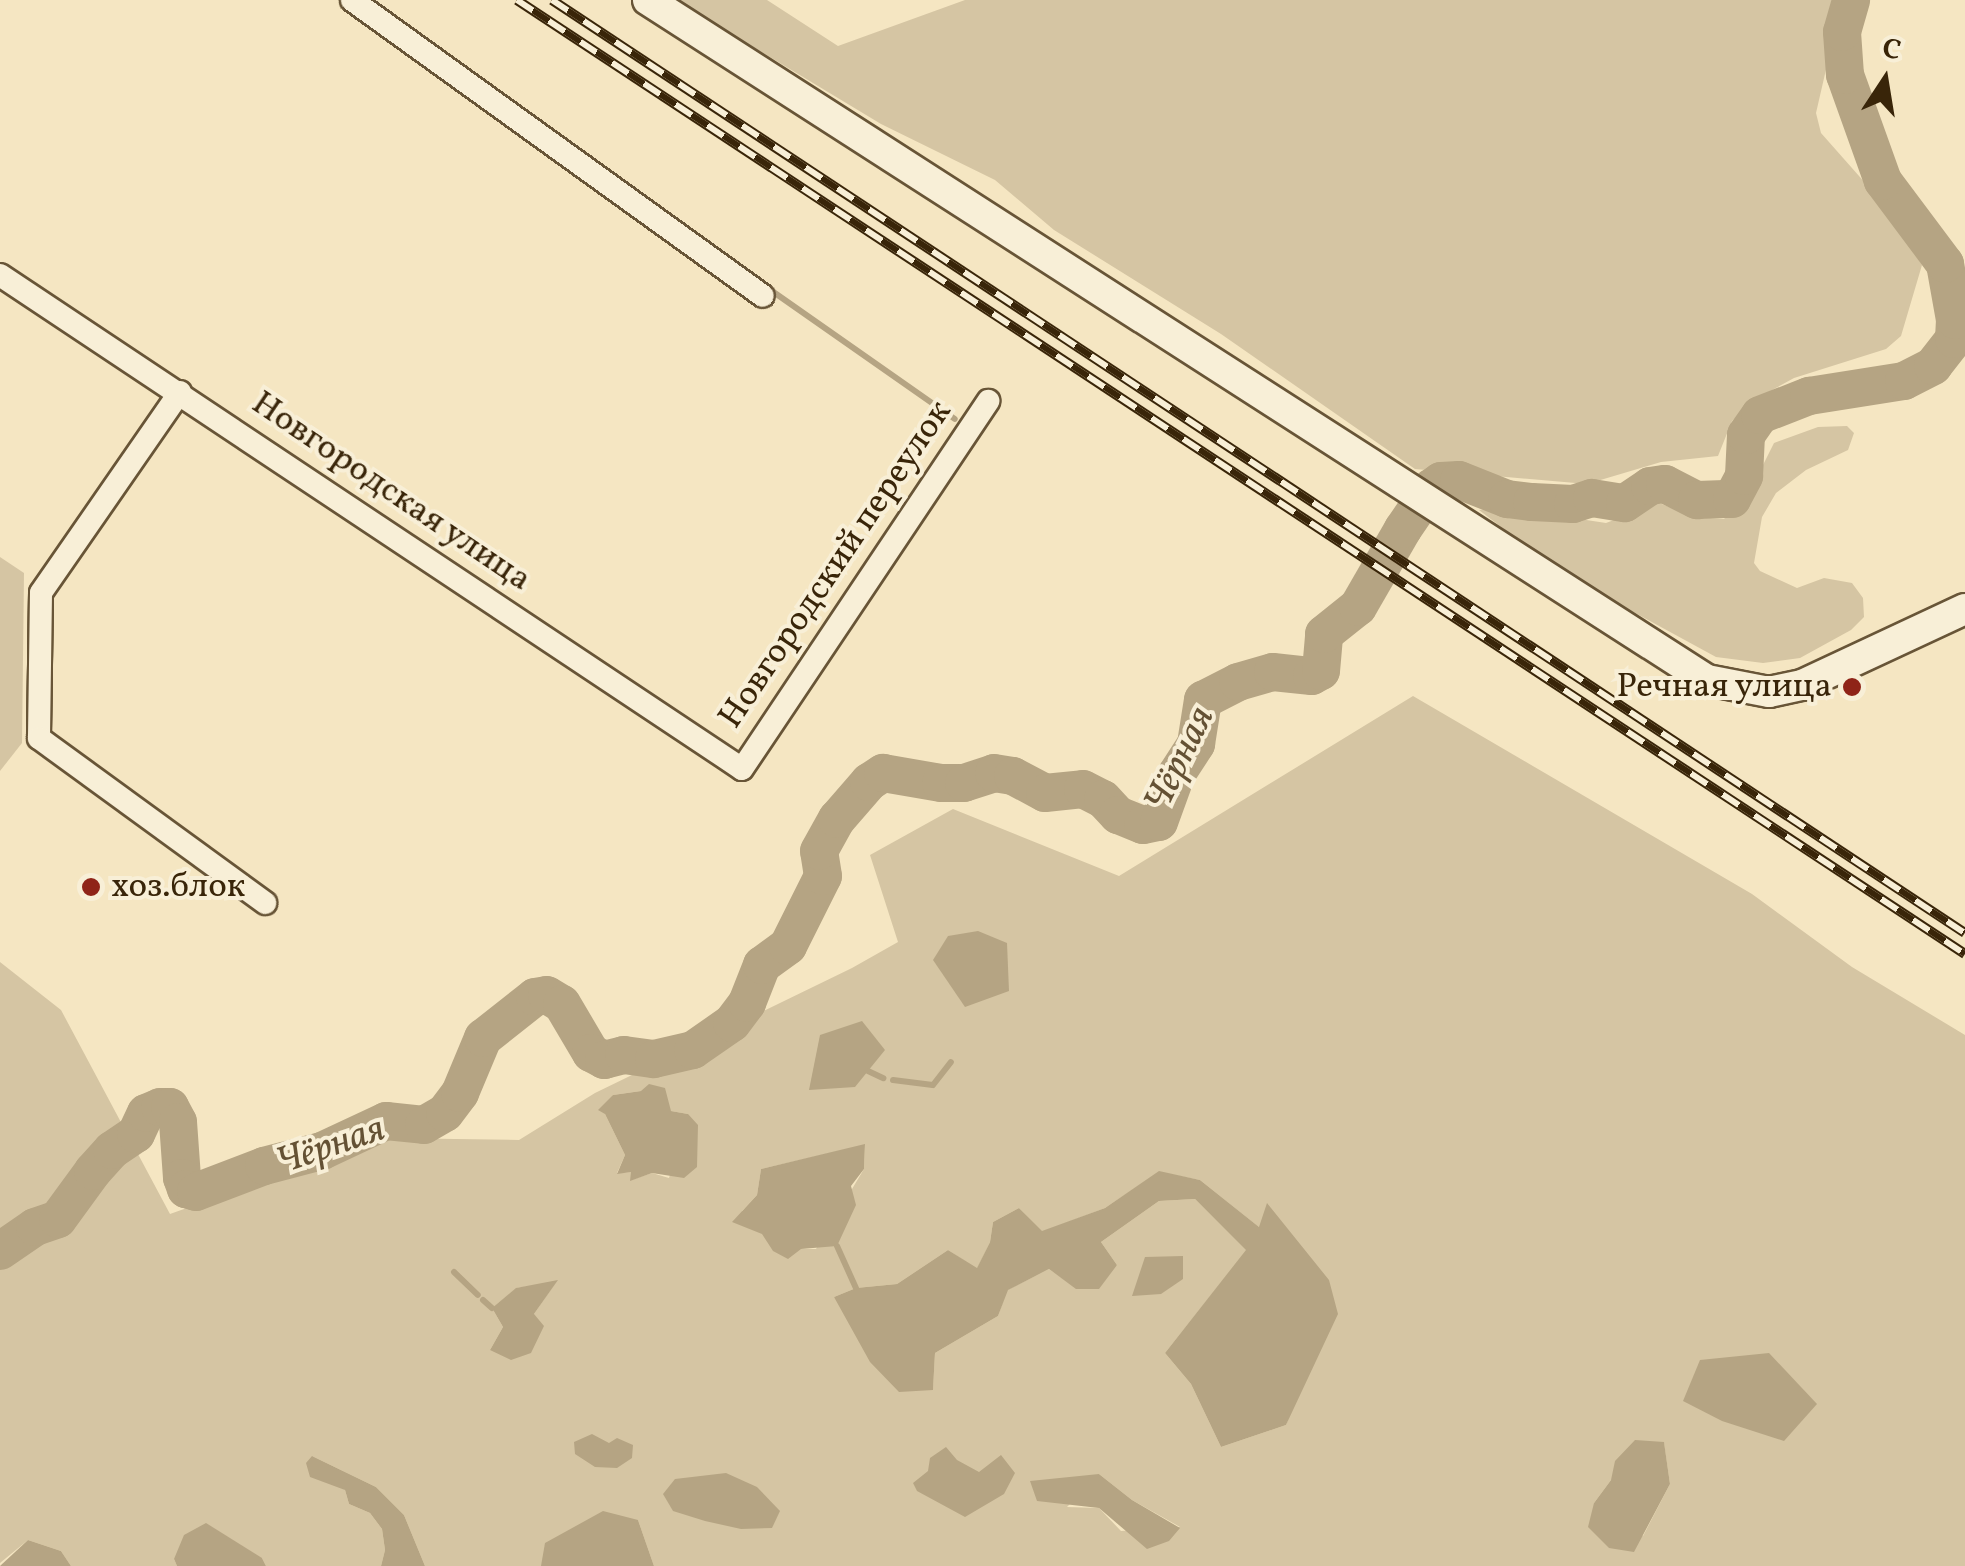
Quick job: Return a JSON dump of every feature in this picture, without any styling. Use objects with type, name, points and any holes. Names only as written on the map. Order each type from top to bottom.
[{"type":"street","points":[[352,0],[763,296]]},
{"type":"street","points":[[648,0],[1707,680],[1736,689],[1769,692],[1802,685],[1962,616]]},
{"type":"street","name":"Новгородская улица","points":[[0,275],[742,769]]},
{"type":"street","points":[[180,392],[41,593],[39,738],[265,903]]},
{"type":"street","name":"Новгородский переулок","points":[[742,769],[988,400]]},
{"type":"shaded area","points":[[675,0],[767,0],[838,46],[965,0],[1842,0],[1816,113],[1821,133],[1882,202],[1922,265],[1901,336],[1886,349],[1794,378],[1761,396],[1732,421],[1718,456],[1661,462],[1587,484],[1415,469],[1221,334],[1054,230],[995,180],[881,124]]},
{"type":"shaded area","points":[[1847,426],[1854,433],[1848,450],[1806,470],[1776,493],[1762,517],[1754,563],[1760,571],[1797,588],[1824,578],[1852,583],[1863,598],[1864,617],[1851,630],[1800,658],[1763,663],[1716,657],[1560,572],[1479,510],[1501,507],[1606,523],[1659,503],[1695,517],[1724,519],[1749,493],[1774,443],[1818,427]]},
{"type":"shaded area","points":[[0,557],[24,573],[22,743],[0,771]]},
{"type":"shaded area","points":[[1413,696],[1752,894],[1852,967],[1965,1035],[1965,1566],[654,1566],[638,1520],[543,1566],[425,1566],[404,1515],[376,1487],[312,1456],[345,1490],[349,1504],[370,1513],[382,1529],[385,1550],[381,1566],[266,1566],[262,1558],[174,1559],[177,1566],[71,1566],[61,1551],[28,1540],[0,1563],[0,962],[61,1010],[170,1214],[383,1138],[519,1140],[595,1093],[852,968],[898,942],[870,855],[953,809],[1119,876]],"holes":[[[641,1091],[671,1111],[688,1114],[669,1178],[652,1173],[631,1180],[631,1172],[617,1173],[625,1155],[605,1114],[613,1095]],[[865,1145],[864,1169],[816,1249],[801,1249],[744,1225],[742,1211],[757,1195],[761,1169]],[[1159,1172],[1200,1180],[1260,1228],[1268,1204],[1300,1388],[1286,1425],[1221,1447],[1191,1384],[1165,1353],[1247,1250],[1195,1199],[1159,1201],[1101,1242],[1117,1265],[1076,1288],[1049,1269],[1007,1290],[998,1316],[935,1353],[933,1389],[834,1297],[856,1288],[897,1284],[948,1250],[977,1269],[990,1242],[993,1222],[1019,1208],[1042,1232],[1105,1208]],[[556,1282],[534,1314],[490,1350],[503,1327],[492,1308],[517,1288]],[[1664,1443],[1670,1484],[1643,1536],[1594,1503],[1611,1480]],[[1099,1474],[1132,1500],[1180,1527],[1121,1531],[1099,1508],[1067,1507]]]},
{"type":"shaded area","points":[[978,931],[1007,943],[1009,991],[965,1007],[933,960],[948,936]]},
{"type":"shaded area","points":[[862,1021],[885,1050],[855,1087],[809,1090],[820,1035]]},
{"type":"shaded area","points":[[649,1084],[665,1088],[671,1111],[688,1114],[698,1125],[697,1167],[684,1178],[652,1173],[630,1181],[631,1172],[617,1174],[625,1155],[605,1114],[598,1110],[613,1095],[641,1091]]},
{"type":"shaded area","points":[[865,1144],[864,1169],[851,1186],[856,1205],[837,1246],[801,1249],[788,1259],[773,1251],[762,1234],[732,1222],[757,1195],[761,1169]]},
{"type":"shaded area","points":[[1159,1171],[1200,1180],[1259,1227],[1267,1203],[1329,1280],[1338,1314],[1286,1425],[1221,1447],[1191,1384],[1165,1353],[1246,1250],[1195,1199],[1159,1201],[1101,1242],[1117,1265],[1099,1289],[1076,1289],[1049,1269],[1008,1290],[998,1316],[935,1353],[933,1390],[899,1392],[870,1362],[834,1297],[856,1288],[897,1284],[948,1250],[977,1268],[990,1242],[993,1222],[1019,1208],[1042,1231],[1105,1208]]},
{"type":"shaded area","points":[[1183,1256],[1183,1279],[1161,1294],[1132,1296],[1145,1257]]},
{"type":"shaded area","points":[[558,1280],[534,1314],[544,1326],[531,1353],[511,1360],[490,1350],[503,1327],[492,1308],[516,1288]]},
{"type":"shaded area","points":[[1769,1353],[1817,1404],[1784,1441],[1722,1421],[1683,1401],[1700,1360]]},
{"type":"shaded area","points":[[592,1434],[609,1443],[617,1438],[633,1445],[632,1458],[617,1468],[595,1467],[575,1454],[574,1442]]},
{"type":"shaded area","points":[[1635,1440],[1664,1442],[1670,1484],[1634,1552],[1609,1548],[1588,1527],[1594,1503],[1611,1480],[1615,1461]]},
{"type":"shaded area","points":[[946,1447],[957,1460],[979,1472],[1001,1455],[1015,1473],[1004,1494],[965,1517],[917,1491],[913,1483],[928,1471],[930,1458]]},
{"type":"shaded area","points":[[312,1456],[376,1487],[404,1515],[425,1566],[381,1566],[385,1550],[382,1529],[370,1513],[349,1504],[345,1490],[310,1477],[306,1463]]},
{"type":"shaded area","points":[[726,1473],[757,1487],[780,1511],[772,1528],[741,1529],[705,1521],[673,1511],[663,1494],[675,1479]]},
{"type":"shaded area","points":[[1099,1474],[1132,1500],[1180,1528],[1169,1541],[1147,1549],[1099,1508],[1037,1501],[1030,1481]]},
{"type":"shaded area","points":[[603,1511],[638,1520],[654,1566],[541,1566],[545,1543]]},
{"type":"shaded area","points":[[206,1523],[262,1558],[266,1566],[177,1566],[174,1559],[184,1535]]},
{"type":"shaded area","points":[[28,1540],[61,1551],[71,1566],[0,1566]]},
{"type":"waterway","name":"Чёрная","points":[[0,1251],[35,1227],[58,1219],[112,1150],[136,1134],[146,1113],[160,1107],[170,1107],[178,1122],[182,1178],[186,1189],[196,1192],[264,1166],[322,1151],[386,1121],[424,1125],[445,1113],[460,1093],[483,1038],[535,997],[547,995],[562,1004],[591,1053],[604,1060],[624,1055],[654,1059],[693,1050],[732,1023],[747,1003],[762,965],[788,946],[823,876],[819,851],[837,819],[869,782],[883,773],[941,783],[964,783],[994,773],[1013,776],[1045,793],[1083,789],[1103,799],[1118,815],[1143,825],[1159,822],[1176,775],[1196,744],[1203,700],[1238,682],[1273,672],[1312,676],[1321,671],[1324,634],[1358,607],[1403,529],[1431,488],[1441,481],[1459,480],[1507,499],[1532,502],[1573,504],[1592,498],[1625,503],[1650,486],[1665,484],[1697,500],[1732,499],[1744,476],[1746,435],[1760,415],[1809,396],[1904,381],[1933,366],[1954,339],[1955,320],[1945,264],[1883,181],[1845,75],[1842,32],[1851,0]]},
{"type":"waterway","points":[[772,291],[955,419]]},
{"type":"waterway","points":[[893,1080],[933,1085],[951,1062]]},
{"type":"waterway","points":[[868,1071],[883,1078]]},
{"type":"waterway","points":[[837,1246],[856,1288]]},
{"type":"waterway","points":[[454,1272],[478,1295]]},
{"type":"waterway","points":[[483,1300],[492,1308]]},
{"type":"railway","points":[[517,0],[1965,954]]},
{"type":"railway","points":[[552,0],[1965,933]]},
{"type":"place","name":"Речная улица","points":[[1852,687]]},
{"type":"place","name":"хоз.блок","points":[[91,887]]}]
